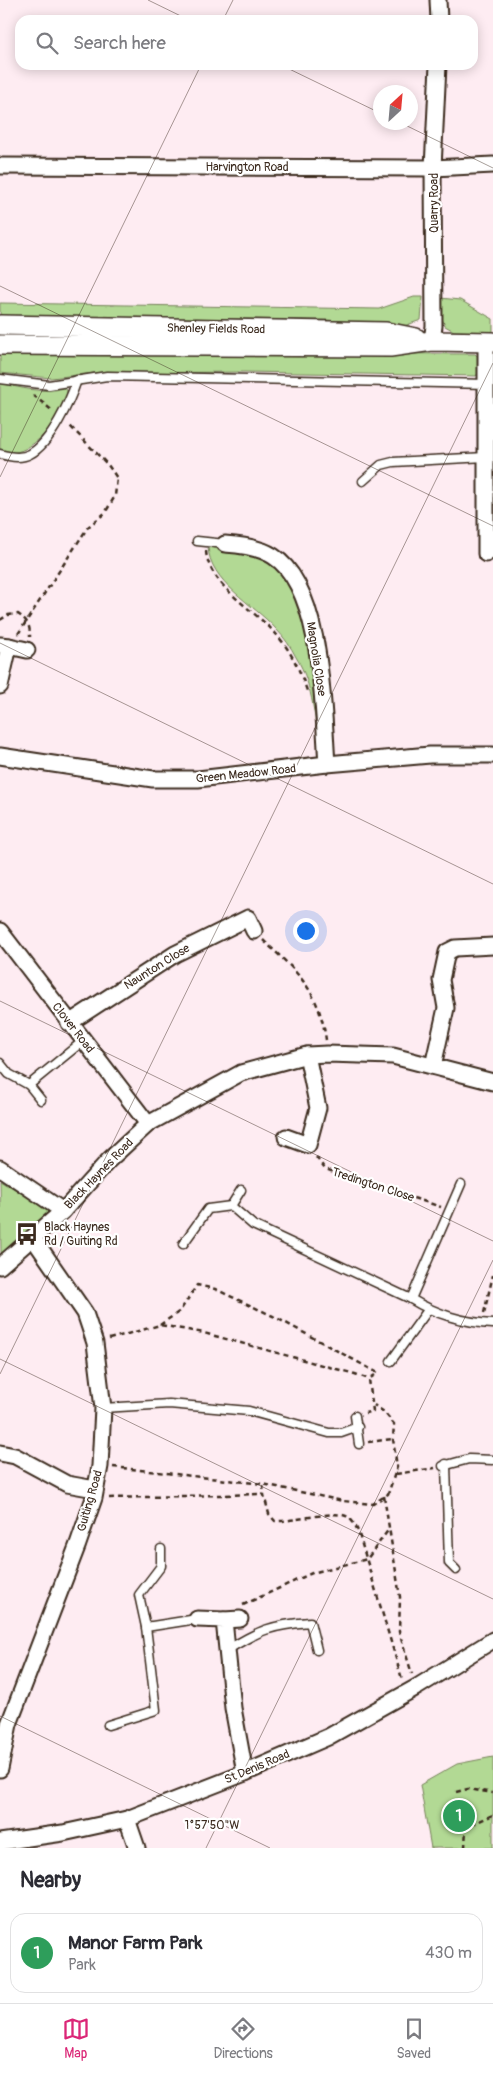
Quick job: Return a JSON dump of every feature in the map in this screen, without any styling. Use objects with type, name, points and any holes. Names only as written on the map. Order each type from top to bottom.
[{"type":"street","points":[[438,0],[439,15]]},
{"type":"street","name":"Quarry Road","points":[[432,341],[434,326],[433,168],[438,70]]},
{"type":"street","name":"Harvington Road","points":[[0,166],[433,168],[493,165]]},
{"type":"street","name":"Shenley Fields Road","points":[[0,325],[386,332],[432,341]]},
{"type":"street","name":"Shenley Fields Road","points":[[0,345],[390,347],[432,341],[490,342]]},
{"type":"street","points":[[486,554],[486,457],[490,342]]},
{"type":"street","name":"Magnolia Close","points":[[225,544],[242,545],[272,556],[294,577],[312,623],[321,685],[327,764]]},
{"type":"street","points":[[0,686],[4,645],[27,650]]},
{"type":"street","name":"Green Meadow Road","points":[[0,756],[153,779],[198,779],[327,764],[430,755],[493,755]]},
{"type":"street","name":"Naunton Close","points":[[69,1023],[175,954],[249,918]]},
{"type":"street","name":"Clover Road","points":[[0,931],[148,1124]]},
{"type":"street","points":[[433,1066],[446,1008],[441,980],[447,952],[455,948],[493,946]]},
{"type":"street","points":[[286,1137],[308,1145],[318,1108],[307,1055]]},
{"type":"street","name":"Black Haynes Road","points":[[0,1266],[63,1211],[109,1160],[148,1124],[241,1073],[307,1055],[393,1056],[493,1082]]},
{"type":"street","points":[[0,1168],[63,1211]]},
{"type":"street","name":"Guiting Road","points":[[0,1769],[5,1723],[95,1494],[100,1466],[103,1408],[95,1343],[85,1313],[33,1238]]},
{"type":"street","points":[[0,1453],[15,1456],[67,1484],[95,1494]]},
{"type":"street","points":[[197,1619],[240,1619]]},
{"type":"street","points":[[224,1620],[233,1708],[245,1773]]},
{"type":"street","name":"St Denis Road","points":[[0,1842],[63,1833],[127,1818],[245,1773],[328,1737],[411,1690],[493,1640]]},
{"type":"street","points":[[127,1818],[137,1848]]},
{"type":"lane","points":[[0,379],[49,385],[107,376],[489,384]]},
{"type":"lane","points":[[0,454],[21,457],[30,454],[52,432],[72,395],[77,380]]},
{"type":"lane","points":[[363,481],[381,466],[393,462],[486,457]]},
{"type":"lane","points":[[197,541],[225,544]]},
{"type":"lane","points":[[29,1085],[83,1041]]},
{"type":"lane","points":[[0,1063],[8,1074],[29,1085],[40,1100]]},
{"type":"lane","points":[[410,1300],[461,1184]]},
{"type":"lane","points":[[231,1206],[241,1190]]},
{"type":"lane","points":[[183,1244],[208,1208],[231,1206],[253,1225],[428,1310],[481,1323],[493,1324]]},
{"type":"lane","points":[[391,1361],[428,1310]]},
{"type":"lane","points":[[103,1408],[169,1404],[249,1411],[329,1434],[341,1433],[358,1427]]},
{"type":"lane","points":[[355,1416],[359,1444]]},
{"type":"lane","points":[[456,1570],[449,1563],[444,1466],[469,1460],[493,1460]]},
{"type":"lane","points":[[108,1724],[156,1710],[140,1595],[161,1566],[161,1549]]},
{"type":"lane","points":[[146,1628],[197,1619]]},
{"type":"lane","points":[[227,1650],[258,1632],[272,1627],[310,1622],[317,1650]]},
{"type":"path","points":[[4,645],[27,620],[88,527],[105,513],[115,496],[117,478],[108,465],[60,417],[18,382]]},
{"type":"path","points":[[207,542],[206,558],[217,578],[276,634],[295,660],[308,696]]},
{"type":"path","points":[[0,620],[8,615],[18,614],[27,620],[30,628],[27,650]]},
{"type":"path","points":[[249,918],[314,994],[323,1019],[327,1054]]},
{"type":"path","name":"Tredington Close","points":[[308,1145],[326,1169],[450,1210]]},
{"type":"path","points":[[481,1323],[493,1275]]},
{"type":"path","points":[[95,1343],[160,1326],[180,1311],[197,1285],[215,1288],[273,1316],[378,1372],[369,1379]]},
{"type":"path","points":[[160,1326],[204,1333],[369,1379]]},
{"type":"path","points":[[355,1416],[373,1411],[374,1405],[369,1379]]},
{"type":"path","points":[[100,1466],[263,1484],[343,1501],[373,1504],[388,1494],[397,1466],[393,1439],[394,1424],[384,1412],[374,1405]]},
{"type":"path","points":[[359,1444],[393,1439]]},
{"type":"path","points":[[396,1474],[444,1466]]},
{"type":"path","points":[[263,1484],[268,1514],[275,1521],[286,1522],[339,1514],[347,1517],[358,1531],[411,1690]]},
{"type":"path","points":[[95,1494],[264,1496]]},
{"type":"path","points":[[384,1496],[400,1597],[399,1632],[411,1690]]},
{"type":"path","points":[[240,1619],[240,1606],[312,1573],[367,1559],[390,1528]]},
{"type":"path","points":[[456,1792],[468,1789],[485,1790],[493,1793]]},
{"type":"path","points":[[465,1848],[466,1827],[493,1816]]},
{"type":"green space","points":[[414,297],[423,297],[421,320],[404,326],[327,320],[0,316],[0,303],[379,309]]},
{"type":"green space","points":[[440,298],[460,300],[493,319],[493,332],[454,331],[445,326],[440,313]]},
{"type":"green space","points":[[0,352],[475,354],[480,358],[479,372],[476,376],[245,372],[94,373],[51,378],[0,373]]},
{"type":"green space","points":[[0,383],[32,390],[64,388],[67,390],[65,400],[53,424],[43,435],[21,451],[10,453],[0,449]]},
{"type":"green space","points":[[208,546],[241,550],[266,556],[287,575],[300,597],[314,650],[319,707],[320,756],[307,680],[294,653],[276,629],[224,581],[210,559]]},
{"type":"green space","points":[[0,1180],[46,1208],[49,1215],[1,1256]]},
{"type":"green space","points":[[493,1757],[493,1848],[431,1848],[420,1785],[457,1764]]},
{"type":"place","name":"Black Haynes Rd / Guiting Rd","points":[[27,1234]]},
{"type":"place","name":"Manor Farm Park","points":[[459,1816]]}]
